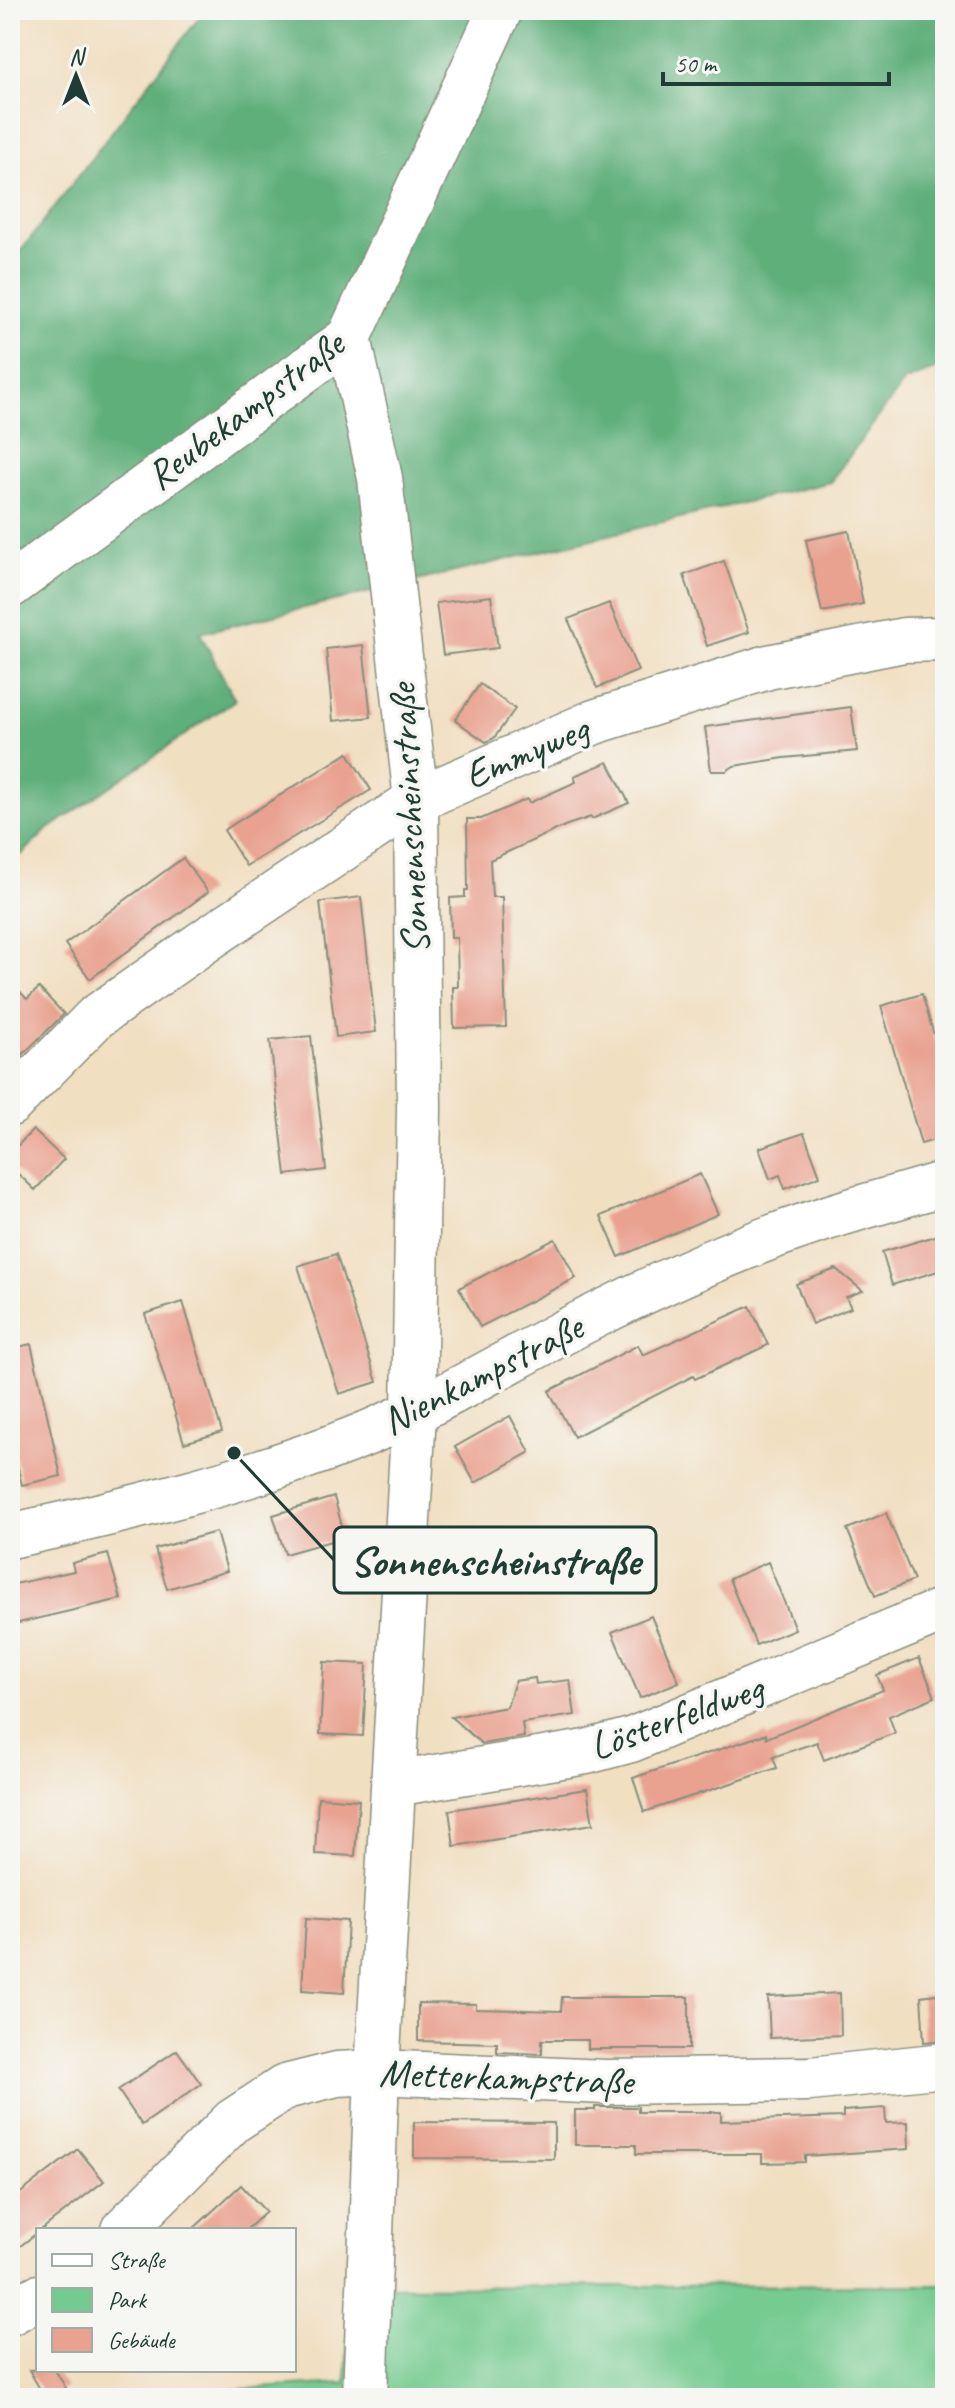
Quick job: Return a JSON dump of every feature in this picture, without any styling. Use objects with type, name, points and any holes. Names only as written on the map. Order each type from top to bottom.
[{"type":"street","name":"Reubekampstraße","points":[[10,586],[349,338],[500,10]]},
{"type":"street","name":"Sonnenscheinstraße","points":[[349,338],[380,478],[416,800],[419,1108],[414,1413],[377,2072],[365,2398]]},
{"type":"street","name":"Emmyweg","points":[[10,1104],[96,1017],[416,800],[594,722],[768,667],[904,640],[945,639]]},
{"type":"street","name":"Nienkampstraße","points":[[10,1536],[111,1514],[279,1465],[351,1439],[414,1413],[600,1313],[695,1270],[804,1225],[945,1183]]},
{"type":"street","name":"Lösterfeldweg","points":[[394,1784],[586,1752],[631,1740],[945,1609]]},
{"type":"street","name":"Metterkampstraße","points":[[125,2228],[233,2121],[285,2087],[337,2074],[377,2072],[622,2082],[810,2079],[945,2065]]},
{"type":"street","points":[[10,2313],[36,2298]]},
{"type":"green space","points":[[205,10],[945,10],[945,366],[905,381],[830,482],[200,633],[235,700],[46,831],[10,866],[10,265]]},
{"type":"green space","points":[[945,2285],[945,2398],[129,2398],[134,2395],[346,2383],[350,2287]]},
{"type":"building","points":[[849,531],[863,604],[822,612],[806,540]]},
{"type":"building","points":[[724,561],[749,632],[707,646],[684,575]]},
{"type":"building","points":[[491,596],[498,648],[443,655],[436,603]]},
{"type":"building","points":[[609,603],[638,671],[597,688],[568,619]]},
{"type":"building","points":[[363,645],[371,717],[333,721],[326,649]]},
{"type":"building","points":[[480,684],[515,709],[494,738],[486,742],[455,720]]},
{"type":"building","points":[[851,707],[857,751],[784,758],[734,766],[726,771],[711,771],[705,727]]},
{"type":"building","points":[[348,753],[371,790],[246,866],[224,830]]},
{"type":"building","points":[[608,762],[629,803],[592,819],[567,825],[490,860],[492,897],[502,897],[506,1027],[454,1028],[453,987],[458,987],[457,938],[451,938],[450,898],[465,897],[465,890],[468,890],[467,819],[481,819],[527,799],[529,803],[576,782],[574,776]]},
{"type":"building","points":[[183,858],[208,892],[90,979],[65,944]]},
{"type":"building","points":[[361,897],[376,1032],[336,1037],[320,902]]},
{"type":"building","points":[[10,981],[27,999],[39,988],[64,1014],[10,1067]]},
{"type":"building","points":[[922,994],[945,1073],[945,1137],[921,1144],[881,1006]]},
{"type":"building","points":[[311,1036],[326,1170],[286,1175],[270,1040]]},
{"type":"building","points":[[33,1130],[64,1159],[35,1190],[10,1166],[10,1153]]},
{"type":"building","points":[[804,1133],[820,1176],[785,1189],[780,1175],[770,1179],[759,1148]]},
{"type":"building","points":[[700,1174],[718,1214],[619,1257],[601,1216]]},
{"type":"building","points":[[945,1233],[945,1269],[892,1285],[882,1252]]},
{"type":"building","points":[[555,1239],[576,1278],[480,1327],[459,1288]]},
{"type":"building","points":[[336,1254],[377,1382],[339,1394],[298,1266]]},
{"type":"building","points":[[836,1269],[863,1291],[846,1297],[851,1308],[812,1324],[796,1284]]},
{"type":"building","points":[[183,1302],[222,1432],[184,1443],[145,1314]]},
{"type":"building","points":[[750,1306],[768,1345],[695,1379],[693,1376],[574,1437],[549,1391],[638,1345],[643,1355]]},
{"type":"building","points":[[31,1344],[61,1476],[22,1485],[10,1434],[10,1349]]},
{"type":"building","points":[[510,1416],[530,1452],[475,1483],[455,1447]]},
{"type":"building","points":[[334,1497],[345,1537],[285,1554],[273,1515]]},
{"type":"building","points":[[886,1513],[914,1580],[875,1596],[847,1529]]},
{"type":"building","points":[[216,1532],[227,1571],[167,1589],[155,1549]]},
{"type":"building","points":[[108,1554],[121,1599],[10,1625],[10,1585],[74,1571],[72,1563]]},
{"type":"building","points":[[768,1562],[795,1629],[756,1645],[729,1579]]},
{"type":"building","points":[[651,1616],[679,1682],[640,1698],[612,1632]]},
{"type":"building","points":[[919,1658],[935,1697],[889,1716],[895,1733],[824,1760],[817,1742],[773,1757],[777,1768],[644,1812],[633,1778],[766,1734],[767,1738],[883,1690],[877,1675]]},
{"type":"building","points":[[324,1662],[367,1664],[363,1736],[320,1734]]},
{"type":"building","points":[[535,1678],[536,1684],[570,1680],[575,1715],[522,1723],[524,1737],[482,1744],[451,1717],[507,1707],[515,1681]]},
{"type":"building","points":[[587,1789],[593,1824],[454,1846],[449,1810]]},
{"type":"building","points":[[318,1797],[359,1800],[355,1856],[315,1854]]},
{"type":"building","points":[[306,1918],[348,1921],[344,1993],[302,1990]]},
{"type":"building","points":[[840,1993],[841,2035],[770,2038],[768,1997]]},
{"type":"building","points":[[945,1993],[945,2040],[924,2042],[921,1996]]},
{"type":"building","points":[[562,1997],[689,1997],[689,2049],[588,2049],[588,2040],[542,2040],[542,2054],[497,2052],[497,2043],[418,2041],[418,2003],[476,2004],[476,2009],[561,2011]]},
{"type":"building","points":[[177,2050],[201,2084],[142,2125],[118,2090]]},
{"type":"building","points":[[595,2107],[638,2107],[638,2112],[721,2112],[721,2121],[843,2117],[843,2111],[885,2108],[886,2123],[908,2122],[909,2149],[805,2156],[805,2162],[762,2163],[762,2154],[636,2154],[636,2145],[575,2145],[575,2110],[595,2110]]},
{"type":"building","points":[[414,2122],[554,2123],[554,2159],[414,2158]]},
{"type":"building","points":[[78,2149],[104,2181],[43,2228],[36,2228],[36,2234],[10,2254],[10,2201]]},
{"type":"building","points":[[241,2185],[266,2212],[248,2228],[194,2228]]},
{"type":"building","points":[[29,2370],[56,2372],[66,2388],[45,2398]]},
{"type":"place","name":"Sonnenscheinstraße","points":[[234,1453]]}]
